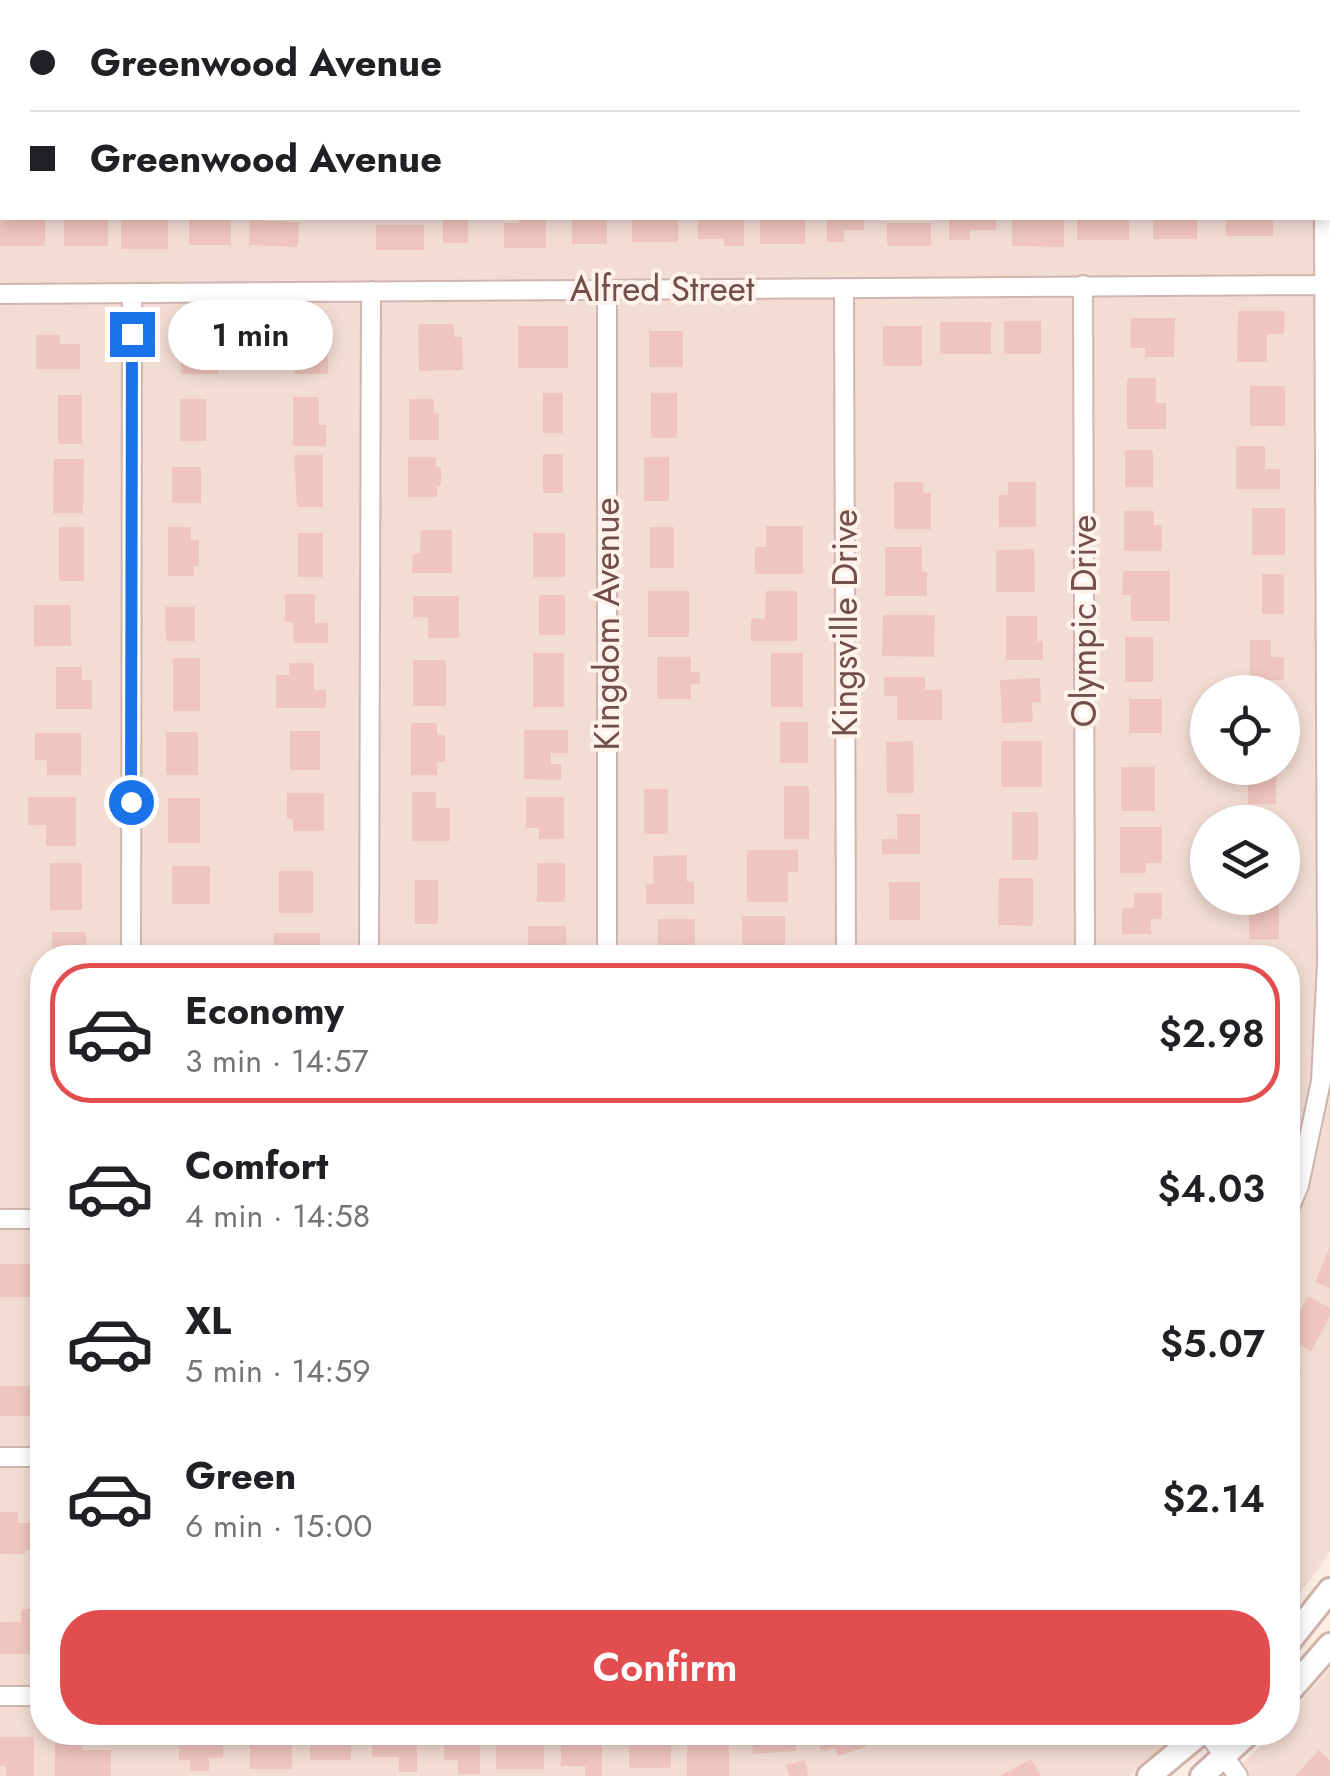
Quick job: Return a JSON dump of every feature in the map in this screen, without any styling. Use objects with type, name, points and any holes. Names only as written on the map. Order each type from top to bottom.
[{"type":"main road","points":[[1300,1628],[1330,1590]]},
{"type":"main road","points":[[1300,1679],[1330,1645]]},
{"type":"main road","points":[[1149,1776],[1188,1745]]},
{"type":"main road","points":[[1202,1776],[1232,1766]]},
{"type":"street","points":[[1300,1179],[1321,1082],[1328,962],[1324,220]]},
{"type":"street","name":"Olympic Drive","points":[[1083,285],[1085,945]]},
{"type":"street","name":"Alfred Street","points":[[0,294],[1324,285]]},
{"type":"street","name":"Kingsville Drive","points":[[844,288],[846,945]]},
{"type":"street","name":"Kingdom Avenue","points":[[607,290],[607,945]]},
{"type":"street","points":[[369,945],[371,291]]},
{"type":"street","points":[[131,945],[132,294]]},
{"type":"street","points":[[0,1219],[30,1219]]},
{"type":"street","points":[[0,1457],[30,1457]]},
{"type":"street","points":[[0,1696],[30,1696]]},
{"type":"street","points":[[1215,1745],[1232,1766]]},
{"type":"shaded area","points":[[0,220],[1315,220],[1315,275],[0,284]]},
{"type":"shaded area","points":[[1092,295],[1315,295],[1318,962],[1312,1080],[1300,1134],[1300,945],[1094,945]]},
{"type":"shaded area","points":[[1074,296],[1076,945],[855,945],[853,298]]},
{"type":"shaded area","points":[[836,298],[837,945],[616,945],[616,300]]},
{"type":"shaded area","points":[[598,300],[598,945],[378,945],[380,301]]},
{"type":"shaded area","points":[[362,301],[360,945],[140,945],[141,304]]},
{"type":"shaded area","points":[[0,304],[123,304],[122,945],[30,945],[30,1209],[0,1209]]},
{"type":"shaded area","points":[[1330,1076],[1330,1552],[1300,1593],[1300,1207],[1308,1187]]},
{"type":"shaded area","points":[[0,1229],[30,1229],[30,1447],[0,1447]]},
{"type":"shaded area","points":[[0,1467],[30,1467],[30,1685],[0,1686]]},
{"type":"shaded area","points":[[1330,1668],[1330,1776],[1249,1776],[1241,1765],[1262,1745],[1300,1745],[1300,1703]]},
{"type":"shaded area","points":[[0,1706],[30,1706],[30,1745],[1164,1745],[1130,1776],[0,1776]]},
{"type":"building","points":[[0,220],[45,220],[45,246],[0,246]]},
{"type":"building","points":[[64,220],[108,220],[108,246],[64,246]]},
{"type":"building","points":[[121,220],[168,220],[168,249],[121,249]]},
{"type":"building","points":[[189,220],[231,220],[231,245],[189,245]]},
{"type":"building","points":[[250,220],[299,222],[298,247],[249,245]]},
{"type":"building","points":[[443,220],[468,220],[468,243],[443,243]]},
{"type":"building","points":[[546,220],[546,248],[504,248],[504,223]]},
{"type":"building","points":[[572,220],[607,220],[607,244],[572,244]]},
{"type":"building","points":[[632,220],[678,220],[678,242],[632,242]]},
{"type":"building","points":[[698,220],[744,220],[744,246],[724,246],[724,239],[698,239]]},
{"type":"building","points":[[760,220],[805,220],[805,244],[760,244]]},
{"type":"building","points":[[827,220],[864,220],[864,230],[844,230],[844,242],[827,242]]},
{"type":"building","points":[[949,220],[996,220],[996,230],[970,230],[970,240],[949,240]]},
{"type":"building","points":[[1012,220],[1064,220],[1064,247],[1012,246]]},
{"type":"building","points":[[1077,220],[1129,220],[1129,240],[1077,240]]},
{"type":"building","points":[[1153,220],[1197,220],[1197,239],[1153,239]]},
{"type":"building","points":[[1226,220],[1273,220],[1273,236],[1226,236]]},
{"type":"building","points":[[887,223],[931,223],[931,246],[887,246]]},
{"type":"building","points":[[376,225],[424,225],[424,250],[376,250]]},
{"type":"building","points":[[1238,311],[1285,311],[1284,334],[1267,334],[1267,362],[1237,362]]},
{"type":"building","points":[[1131,318],[1175,318],[1174,357],[1145,357],[1145,348],[1130,348]]},
{"type":"building","points":[[1004,321],[1041,321],[1041,354],[1004,354]]},
{"type":"building","points":[[940,322],[991,322],[991,354],[940,354]]},
{"type":"building","points":[[418,324],[454,324],[454,337],[462,337],[463,370],[419,371]]},
{"type":"building","points":[[518,326],[568,326],[568,368],[518,368]]},
{"type":"building","points":[[883,326],[922,326],[922,366],[883,366]]},
{"type":"building","points":[[181,329],[211,329],[211,343],[218,343],[218,374],[181,374]]},
{"type":"building","points":[[649,331],[683,331],[683,367],[649,367]]},
{"type":"building","points":[[304,332],[328,332],[328,374],[295,374],[295,346],[304,346]]},
{"type":"building","points":[[36,335],[60,335],[60,344],[80,344],[80,369],[36,369]]},
{"type":"building","points":[[1127,378],[1156,378],[1156,403],[1166,403],[1166,429],[1127,429]]},
{"type":"building","points":[[1250,386],[1285,386],[1285,426],[1250,426]]},
{"type":"building","points":[[543,393],[563,393],[563,433],[543,433]]},
{"type":"building","points":[[651,393],[677,393],[677,438],[651,438]]},
{"type":"building","points":[[58,395],[82,395],[82,444],[58,444]]},
{"type":"building","points":[[293,397],[319,397],[319,425],[326,425],[326,446],[293,446]]},
{"type":"building","points":[[180,399],[206,399],[206,441],[180,441]]},
{"type":"building","points":[[409,399],[434,399],[434,413],[439,413],[439,440],[409,440]]},
{"type":"building","points":[[1236,446],[1265,446],[1265,469],[1280,469],[1280,489],[1236,489]]},
{"type":"building","points":[[1125,450],[1153,450],[1153,487],[1125,487]]},
{"type":"building","points":[[543,454],[563,454],[563,493],[543,493]]},
{"type":"building","points":[[294,455],[323,455],[323,507],[297,507]]},
{"type":"building","points":[[408,457],[436,457],[436,467],[441,467],[437,497],[408,497]]},
{"type":"building","points":[[644,457],[669,457],[669,501],[644,501]]},
{"type":"building","points":[[54,459],[84,459],[83,513],[53,513]]},
{"type":"building","points":[[172,467],[201,467],[201,503],[172,503]]},
{"type":"building","points":[[894,482],[923,482],[923,493],[931,493],[931,529],[894,529]]},
{"type":"building","points":[[1008,482],[1036,482],[1036,527],[999,527],[999,495],[1008,495]]},
{"type":"building","points":[[1252,508],[1285,508],[1285,555],[1252,555]]},
{"type":"building","points":[[1124,511],[1154,511],[1154,525],[1162,525],[1162,551],[1124,551]]},
{"type":"building","points":[[766,526],[803,526],[803,574],[755,574],[755,547],[766,547]]},
{"type":"building","points":[[59,527],[84,527],[84,581],[59,581]]},
{"type":"building","points":[[168,527],[191,527],[191,540],[199,540],[199,566],[194,566],[194,576],[168,576]]},
{"type":"building","points":[[650,527],[674,527],[674,568],[650,568]]},
{"type":"building","points":[[421,530],[452,530],[452,573],[412,573],[413,554],[420,553]]},
{"type":"building","points":[[298,533],[323,533],[323,577],[298,577]]},
{"type":"building","points":[[533,533],[565,533],[565,577],[533,577]]},
{"type":"building","points":[[885,547],[922,547],[927,596],[885,596]]},
{"type":"building","points":[[1034,549],[1035,592],[996,592],[996,550]]},
{"type":"building","points":[[1123,571],[1170,571],[1170,621],[1131,621],[1131,595],[1122,595]]},
{"type":"building","points":[[1262,574],[1284,574],[1284,614],[1262,614]]},
{"type":"building","points":[[648,591],[689,591],[689,637],[648,637]]},
{"type":"building","points":[[766,591],[797,591],[797,641],[751,641],[751,618],[765,619]]},
{"type":"building","points":[[285,594],[315,594],[315,623],[328,623],[328,643],[294,643],[293,622],[285,622]]},
{"type":"building","points":[[539,595],[565,595],[565,635],[539,635]]},
{"type":"building","points":[[413,596],[459,596],[459,638],[428,638],[428,617],[413,617]]},
{"type":"building","points":[[34,605],[71,605],[71,646],[34,646]]},
{"type":"building","points":[[165,607],[195,607],[195,641],[166,641]]},
{"type":"building","points":[[883,615],[935,615],[934,657],[882,656]]},
{"type":"building","points":[[1006,616],[1037,616],[1037,641],[1043,641],[1043,660],[1006,660]]},
{"type":"building","points":[[1125,637],[1153,637],[1153,682],[1125,682]]},
{"type":"building","points":[[1250,640],[1271,640],[1271,657],[1284,657],[1284,675],[1250,675]]},
{"type":"building","points":[[533,653],[564,653],[564,707],[533,707]]},
{"type":"building","points":[[771,653],[803,653],[803,707],[771,707]]},
{"type":"building","points":[[657,657],[691,657],[691,672],[700,672],[700,684],[691,684],[691,699],[657,699]]},
{"type":"building","points":[[173,658],[200,658],[200,711],[173,711]]},
{"type":"building","points":[[413,660],[446,660],[446,706],[413,706]]},
{"type":"building","points":[[289,663],[314,663],[314,690],[326,690],[326,708],[276,708],[276,675],[289,675]]},
{"type":"building","points":[[56,667],[82,667],[82,680],[92,680],[92,709],[56,709]]},
{"type":"building","points":[[884,677],[925,677],[925,690],[942,690],[942,720],[897,720],[897,696],[884,696]]},
{"type":"building","points":[[1040,678],[1041,702],[1032,703],[1033,722],[1002,723],[1000,680]]},
{"type":"building","points":[[1129,699],[1162,699],[1162,733],[1129,733]]},
{"type":"building","points":[[780,722],[808,722],[808,763],[780,763]]},
{"type":"building","points":[[411,723],[437,723],[437,735],[445,735],[445,762],[437,762],[437,775],[411,775]]},
{"type":"building","points":[[524,730],[568,730],[568,753],[551,753],[551,764],[561,764],[561,780],[524,779]]},
{"type":"building","points":[[290,731],[320,731],[320,770],[290,770]]},
{"type":"building","points":[[166,732],[198,732],[198,775],[166,775]]},
{"type":"building","points":[[35,733],[81,733],[81,775],[47,775],[47,760],[35,760]]},
{"type":"building","points":[[913,741],[914,793],[887,793],[886,742]]},
{"type":"building","points":[[1001,741],[1042,741],[1042,787],[1001,787]]},
{"type":"building","points":[[1121,767],[1155,767],[1155,811],[1121,811]]},
{"type":"building","points":[[1248,785],[1276,785],[1276,804],[1248,804]]},
{"type":"building","points":[[784,786],[809,786],[809,839],[784,839]]},
{"type":"building","points":[[644,789],[668,789],[668,834],[644,834]]},
{"type":"building","points":[[412,792],[436,792],[436,808],[450,808],[450,841],[412,841]]},
{"type":"building","points":[[287,793],[324,793],[324,831],[293,831],[293,819],[287,819]]},
{"type":"building","points":[[28,797],[76,797],[76,846],[46,846],[46,825],[28,825]]},
{"type":"building","points":[[526,797],[564,797],[564,839],[539,839],[539,828],[526,828]]},
{"type":"building","points":[[168,798],[200,798],[200,843],[168,843]]},
{"type":"building","points":[[1012,812],[1038,812],[1038,860],[1012,860]]},
{"type":"building","points":[[897,814],[920,814],[920,854],[882,854],[882,839],[897,839]]},
{"type":"building","points":[[1120,827],[1162,827],[1162,863],[1146,863],[1146,873],[1120,873]]},
{"type":"building","points":[[747,850],[798,850],[798,872],[788,872],[788,902],[747,902]]},
{"type":"building","points":[[687,855],[687,882],[694,882],[694,904],[646,904],[646,884],[654,884],[653,856]]},
{"type":"building","points":[[50,863],[82,863],[82,910],[50,910]]},
{"type":"building","points":[[537,863],[565,863],[565,902],[537,902]]},
{"type":"building","points":[[172,866],[210,866],[210,904],[172,904]]},
{"type":"building","points":[[279,871],[313,871],[313,913],[279,913]]},
{"type":"building","points":[[999,878],[1033,878],[1033,926],[998,925]]},
{"type":"building","points":[[415,880],[438,880],[438,924],[415,924]]},
{"type":"building","points":[[889,882],[920,882],[920,920],[889,920]]},
{"type":"building","points":[[1134,893],[1162,893],[1162,919],[1151,919],[1151,934],[1122,934],[1122,908],[1134,908]]},
{"type":"building","points":[[1249,915],[1279,915],[1279,939],[1249,939]]},
{"type":"building","points":[[742,916],[785,916],[785,945],[742,945]]},
{"type":"building","points":[[658,919],[695,919],[695,945],[658,945]]},
{"type":"building","points":[[528,926],[566,926],[566,945],[528,945]]},
{"type":"building","points":[[52,932],[86,932],[86,945],[52,945]]},
{"type":"building","points":[[274,933],[320,933],[320,945],[274,945]]},
{"type":"building","points":[[1330,1247],[1330,1288],[1315,1282]]},
{"type":"building","points":[[0,1264],[30,1264],[30,1297],[0,1297]]},
{"type":"building","points":[[1308,1296],[1330,1308],[1330,1317],[1311,1351],[1300,1345],[1300,1311]]},
{"type":"building","points":[[0,1386],[30,1386],[30,1416],[0,1416]]},
{"type":"building","points":[[0,1512],[18,1512],[18,1523],[30,1523],[30,1550],[25,1550],[25,1554],[0,1554]]},
{"type":"building","points":[[21,1609],[30,1609],[30,1654],[0,1654],[0,1622],[21,1622]]},
{"type":"building","points":[[0,1737],[30,1737],[30,1745],[34,1745],[34,1776],[6,1776],[6,1766],[0,1766]]},
{"type":"building","points":[[55,1745],[111,1750],[111,1776],[55,1776]]},
{"type":"building","points":[[179,1745],[223,1745],[223,1758],[209,1758],[209,1771],[190,1771],[190,1760],[179,1760]]},
{"type":"building","points":[[250,1745],[292,1745],[292,1769],[250,1769]]},
{"type":"building","points":[[310,1745],[351,1745],[351,1760],[310,1760]]},
{"type":"building","points":[[372,1745],[417,1745],[417,1772],[399,1772],[399,1757],[372,1757]]},
{"type":"building","points":[[444,1745],[480,1745],[480,1774],[458,1774],[458,1760],[444,1760]]},
{"type":"building","points":[[496,1745],[544,1745],[544,1769],[496,1769]]},
{"type":"building","points":[[561,1745],[602,1745],[602,1776],[585,1776],[585,1766],[561,1766]]},
{"type":"building","points":[[629,1745],[671,1745],[671,1768],[629,1768]]},
{"type":"building","points":[[687,1745],[729,1745],[729,1776],[687,1776]]},
{"type":"building","points":[[752,1745],[796,1745],[796,1751],[753,1754]]},
{"type":"building","points":[[819,1745],[866,1747],[838,1756],[835,1748],[821,1752]]},
{"type":"building","points":[[1319,1750],[1330,1760],[1330,1776],[1295,1776]]},
{"type":"building","points":[[1031,1759],[1041,1776],[1000,1776]]},
{"type":"building","points":[[805,1760],[808,1776],[789,1776],[786,1765]]},
{"type":"route","points":[[131,802],[132,334]]}]
